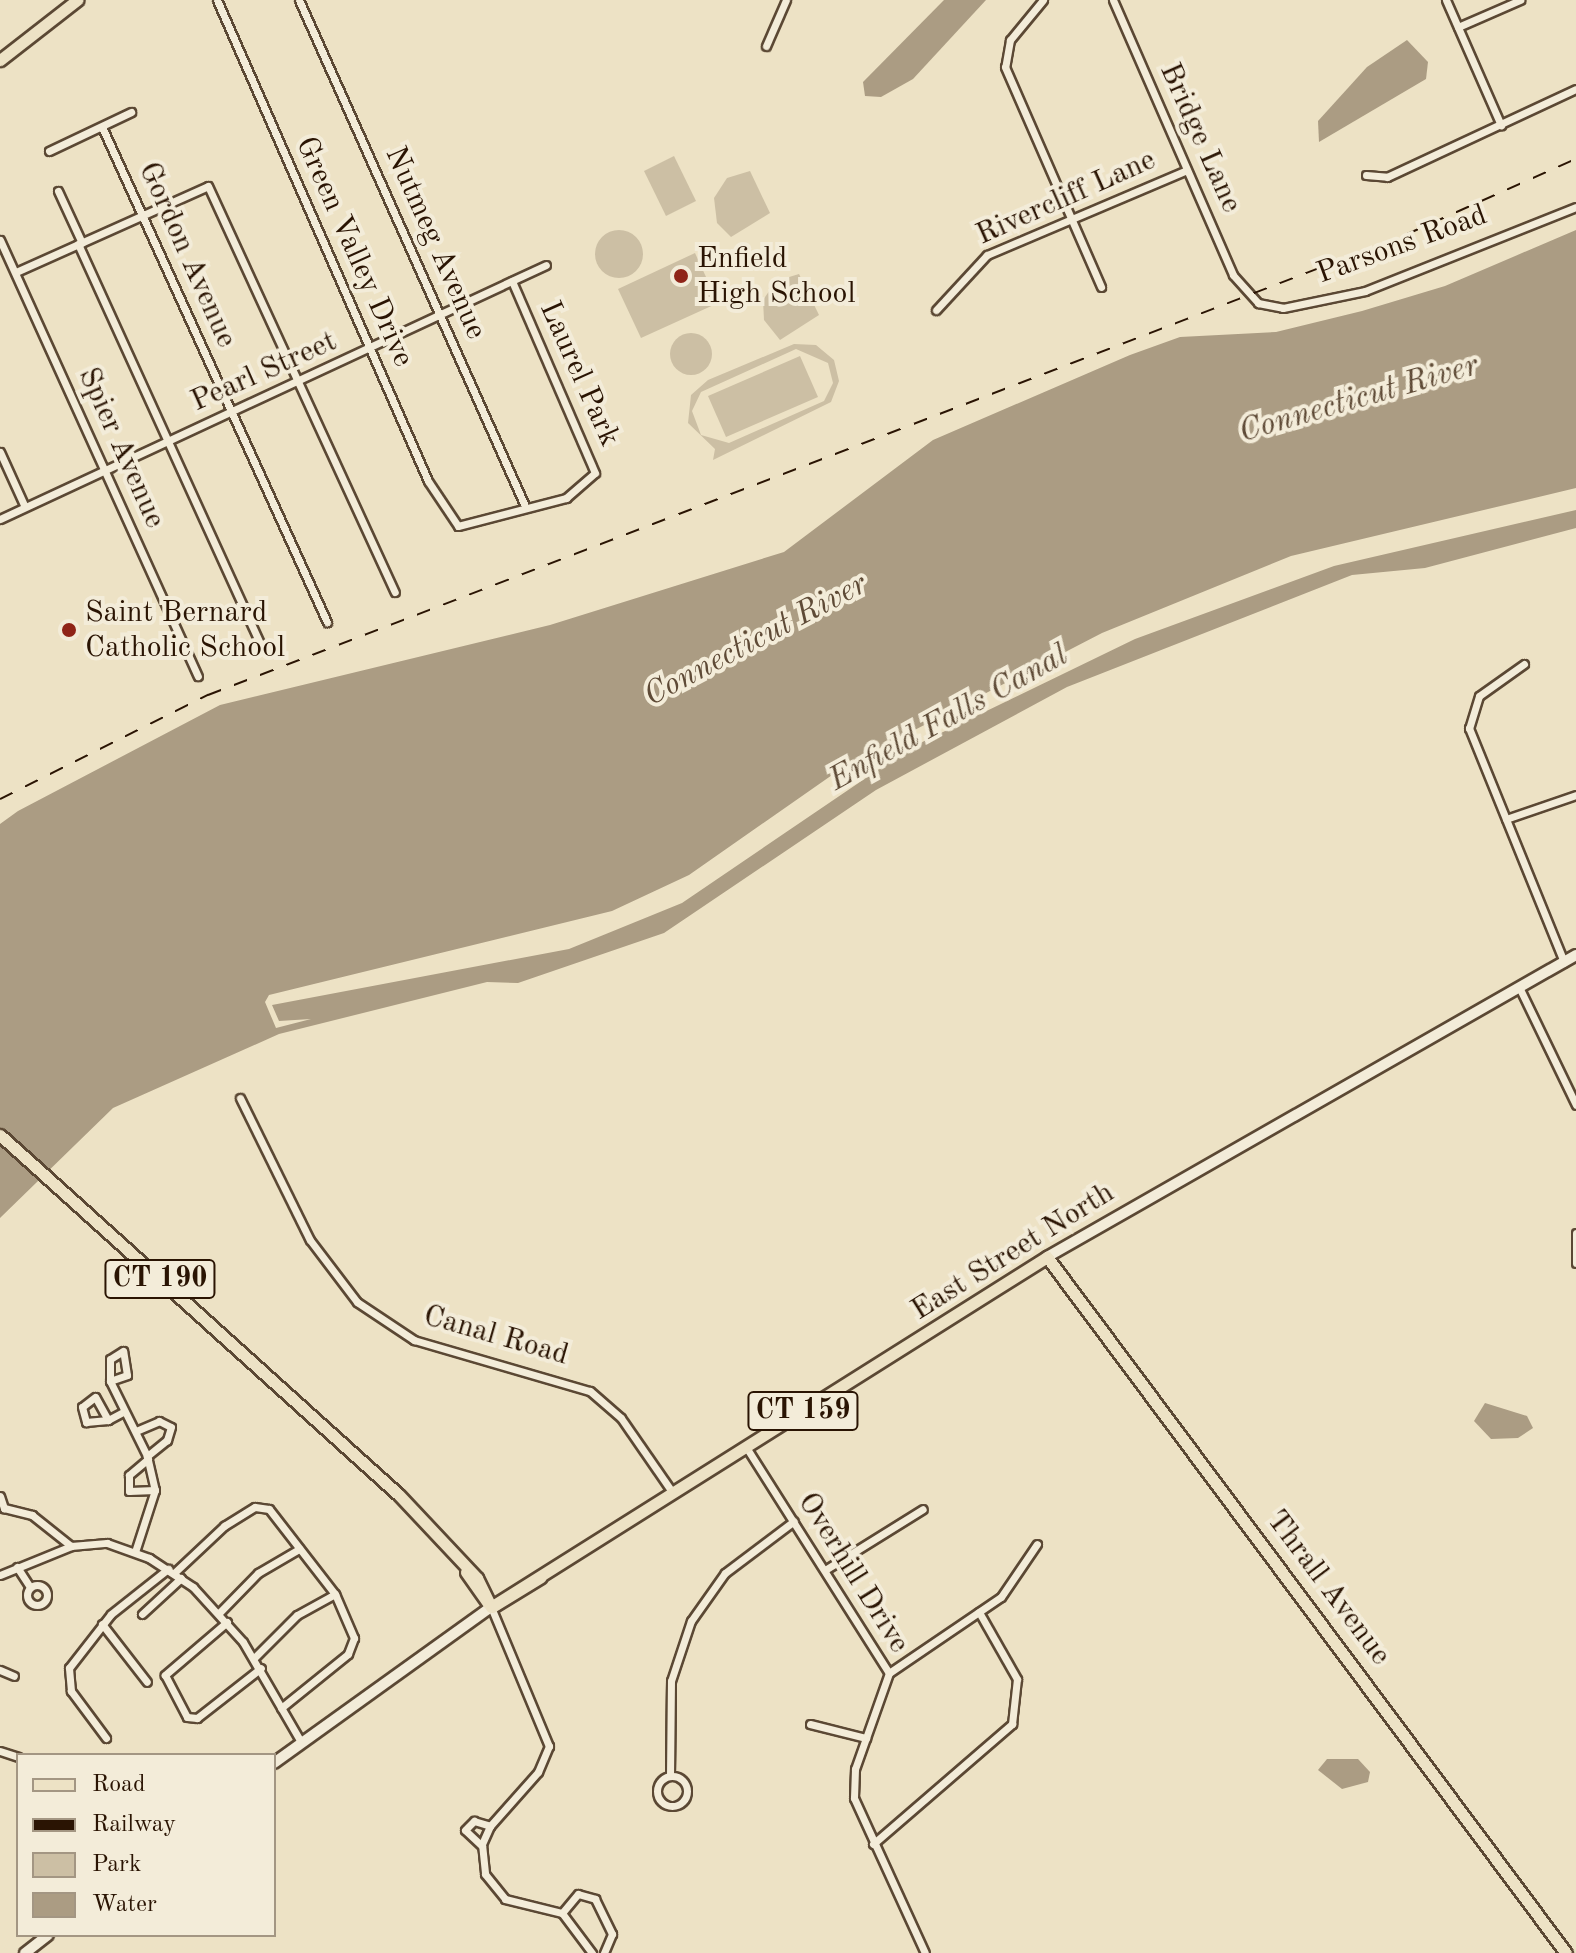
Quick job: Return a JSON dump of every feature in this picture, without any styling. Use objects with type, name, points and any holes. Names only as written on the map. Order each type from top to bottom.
[{"type":"main road","points":[[0,60],[77,0]]},
{"type":"main road","name":"CT 159","points":[[1519,987],[1576,955]]},
{"type":"main road","name":"East Street North","points":[[276,1761],[491,1607],[1047,1257],[1519,987]]},
{"type":"main road","name":"CT 190","points":[[0,1135],[389,1486],[464,1566],[491,1607]]},
{"type":"main road","name":"Thrall Avenue","points":[[1047,1257],[1566,1953]]},
{"type":"main road","points":[[25,1953],[45,1937]]},
{"type":"street","name":"Green Valley Drive","points":[[217,0],[369,351],[451,523]]},
{"type":"street","name":"Nutmeg Avenue","points":[[299,0],[525,506]]},
{"type":"street","points":[[766,46],[786,0]]},
{"type":"street","points":[[1043,0],[1010,40],[1005,67],[1101,287]]},
{"type":"street","name":"Bridge Lane","points":[[1113,0],[1245,294]]},
{"type":"street","points":[[1446,0],[1501,125]]},
{"type":"street","points":[[1458,27],[1520,0]]},
{"type":"street","points":[[1366,175],[1387,177],[1576,89]]},
{"type":"street","points":[[49,151],[131,112]]},
{"type":"street","name":"Gordon Avenue","points":[[102,127],[327,622]]},
{"type":"street","name":"Rivercliff Lane","points":[[936,310],[987,255],[1187,170]]},
{"type":"street","points":[[16,272],[208,186],[395,592]]},
{"type":"street","points":[[58,191],[262,648]]},
{"type":"street","name":"Parsons Road","points":[[1245,294],[1277,309],[1335,299],[1576,207]]},
{"type":"street","name":"Spier Avenue","points":[[0,240],[198,676]]},
{"type":"street","name":"Pearl Street","points":[[0,519],[301,383],[546,265]]},
{"type":"street","name":"Laurel Park","points":[[451,523],[463,527],[579,491],[592,481],[594,462],[512,281]]},
{"type":"street","points":[[0,452],[25,507]]},
{"type":"street","points":[[1524,664],[1479,696],[1469,728],[1564,962]]},
{"type":"street","points":[[1506,819],[1576,795]]},
{"type":"street","points":[[1519,987],[1576,1105]]},
{"type":"street","name":"Canal Road","points":[[240,1098],[310,1240],[357,1302],[414,1340],[590,1391],[621,1418],[673,1493]]},
{"type":"street","points":[[1576,1233],[1576,1263]]},
{"type":"street","points":[[110,1381],[148,1458],[155,1490],[135,1552]]},
{"type":"street","points":[[108,1420],[123,1412]]},
{"type":"street","points":[[136,1431],[159,1421],[171,1427],[167,1440],[129,1475],[129,1491],[155,1490]]},
{"type":"street","name":"Overhill Drive","points":[[746,1447],[889,1673],[866,1738],[854,1798],[925,1953]]},
{"type":"street","points":[[0,1496],[4,1508],[32,1515],[71,1546]]},
{"type":"street","points":[[142,1614],[174,1574],[224,1526],[262,1506],[335,1594],[351,1628],[352,1650],[281,1708]]},
{"type":"street","points":[[825,1570],[923,1509]]},
{"type":"street","points":[[670,1776],[686,1789],[673,1806],[658,1795],[670,1776],[670,1684],[691,1621],[725,1573],[794,1521]]},
{"type":"street","points":[[0,1574],[71,1546],[107,1543],[135,1552],[174,1574],[227,1622],[255,1657],[301,1742]]},
{"type":"street","points":[[889,1673],[1016,1583],[1037,1544]]},
{"type":"street","points":[[219,1613],[258,1573],[299,1549]]},
{"type":"street","points":[[17,1567],[30,1587]]},
{"type":"street","points":[[106,1738],[67,1677],[102,1624],[174,1574]]},
{"type":"street","points":[[255,1657],[297,1615],[335,1594]]},
{"type":"street","points":[[491,1607],[549,1746],[532,1781],[490,1826],[482,1846],[485,1874],[505,1899],[562,1913],[592,1953]]},
{"type":"street","points":[[873,1844],[1012,1724],[1017,1679],[979,1612]]},
{"type":"street","points":[[227,1622],[165,1675],[187,1717],[197,1718],[261,1668]]},
{"type":"street","points":[[102,1624],[147,1682]]},
{"type":"street","points":[[0,1670],[14,1676]]},
{"type":"street","points":[[810,1724],[866,1738]]},
{"type":"street","points":[[482,1846],[465,1830],[474,1821],[490,1826]]},
{"type":"street","points":[[562,1913],[578,1894],[595,1899],[612,1934],[604,1953]]},
{"type":"green space","points":[[674,156],[696,201],[666,216],[644,171]]},
{"type":"green space","points":[[750,171],[770,213],[731,237],[717,223],[714,198],[727,178]]},
{"type":"green space","points":[[619,230],[636,237],[643,254],[636,271],[619,278],[602,271],[595,254],[602,237]]},
{"type":"green space","points":[[695,253],[718,303],[641,338],[618,289]]},
{"type":"green space","points":[[799,274],[819,315],[780,340],[764,320],[763,300],[776,281]]},
{"type":"green space","points":[[691,333],[706,339],[712,354],[706,369],[691,375],[676,369],[670,354],[676,339]]},
{"type":"green space","points":[[794,344],[816,345],[834,360],[839,381],[831,402],[713,460],[715,449],[688,423],[691,395],[708,380]],"holes":[[[796,349],[828,363],[833,383],[824,401],[729,443],[701,435],[692,411],[701,392]]]},
{"type":"green space","points":[[800,356],[818,397],[726,437],[708,396]]},
{"type":"water","points":[[944,0],[986,0],[913,79],[881,97],[865,96],[863,82]]},
{"type":"water","points":[[1407,40],[1428,62],[1426,79],[1319,142],[1318,121],[1367,67]]},
{"type":"water","name":"Connecticut River","points":[[1576,230],[1576,488],[1291,556],[1102,633],[845,766],[689,875],[612,911],[269,995],[265,1002],[276,1028],[311,1019],[279,1021],[272,1005],[569,949],[682,903],[910,748],[1135,639],[1334,566],[1576,510],[1576,528],[1425,568],[1352,575],[1067,687],[876,790],[664,933],[518,983],[487,982],[279,1034],[113,1108],[0,1218],[0,824],[18,811],[220,705],[550,625],[784,552],[933,440],[1130,355],[1180,337],[1276,332],[1362,311],[1445,286]]},
{"type":"water","points":[[1485,1403],[1527,1416],[1533,1428],[1518,1438],[1491,1439],[1474,1421]]},
{"type":"water","points":[[1327,1759],[1358,1759],[1370,1772],[1368,1782],[1342,1789],[1318,1770]]},
{"type":"railway","points":[[0,799],[208,695],[1405,235],[1576,159]]},
{"type":"place","name":"Enfield High School","points":[[681,276]]},
{"type":"place","name":"Saint Bernard Catholic School","points":[[69,630]]},
{"type":"water label","name":"Enfield Falls Canal","points":[[949,719]]}]
